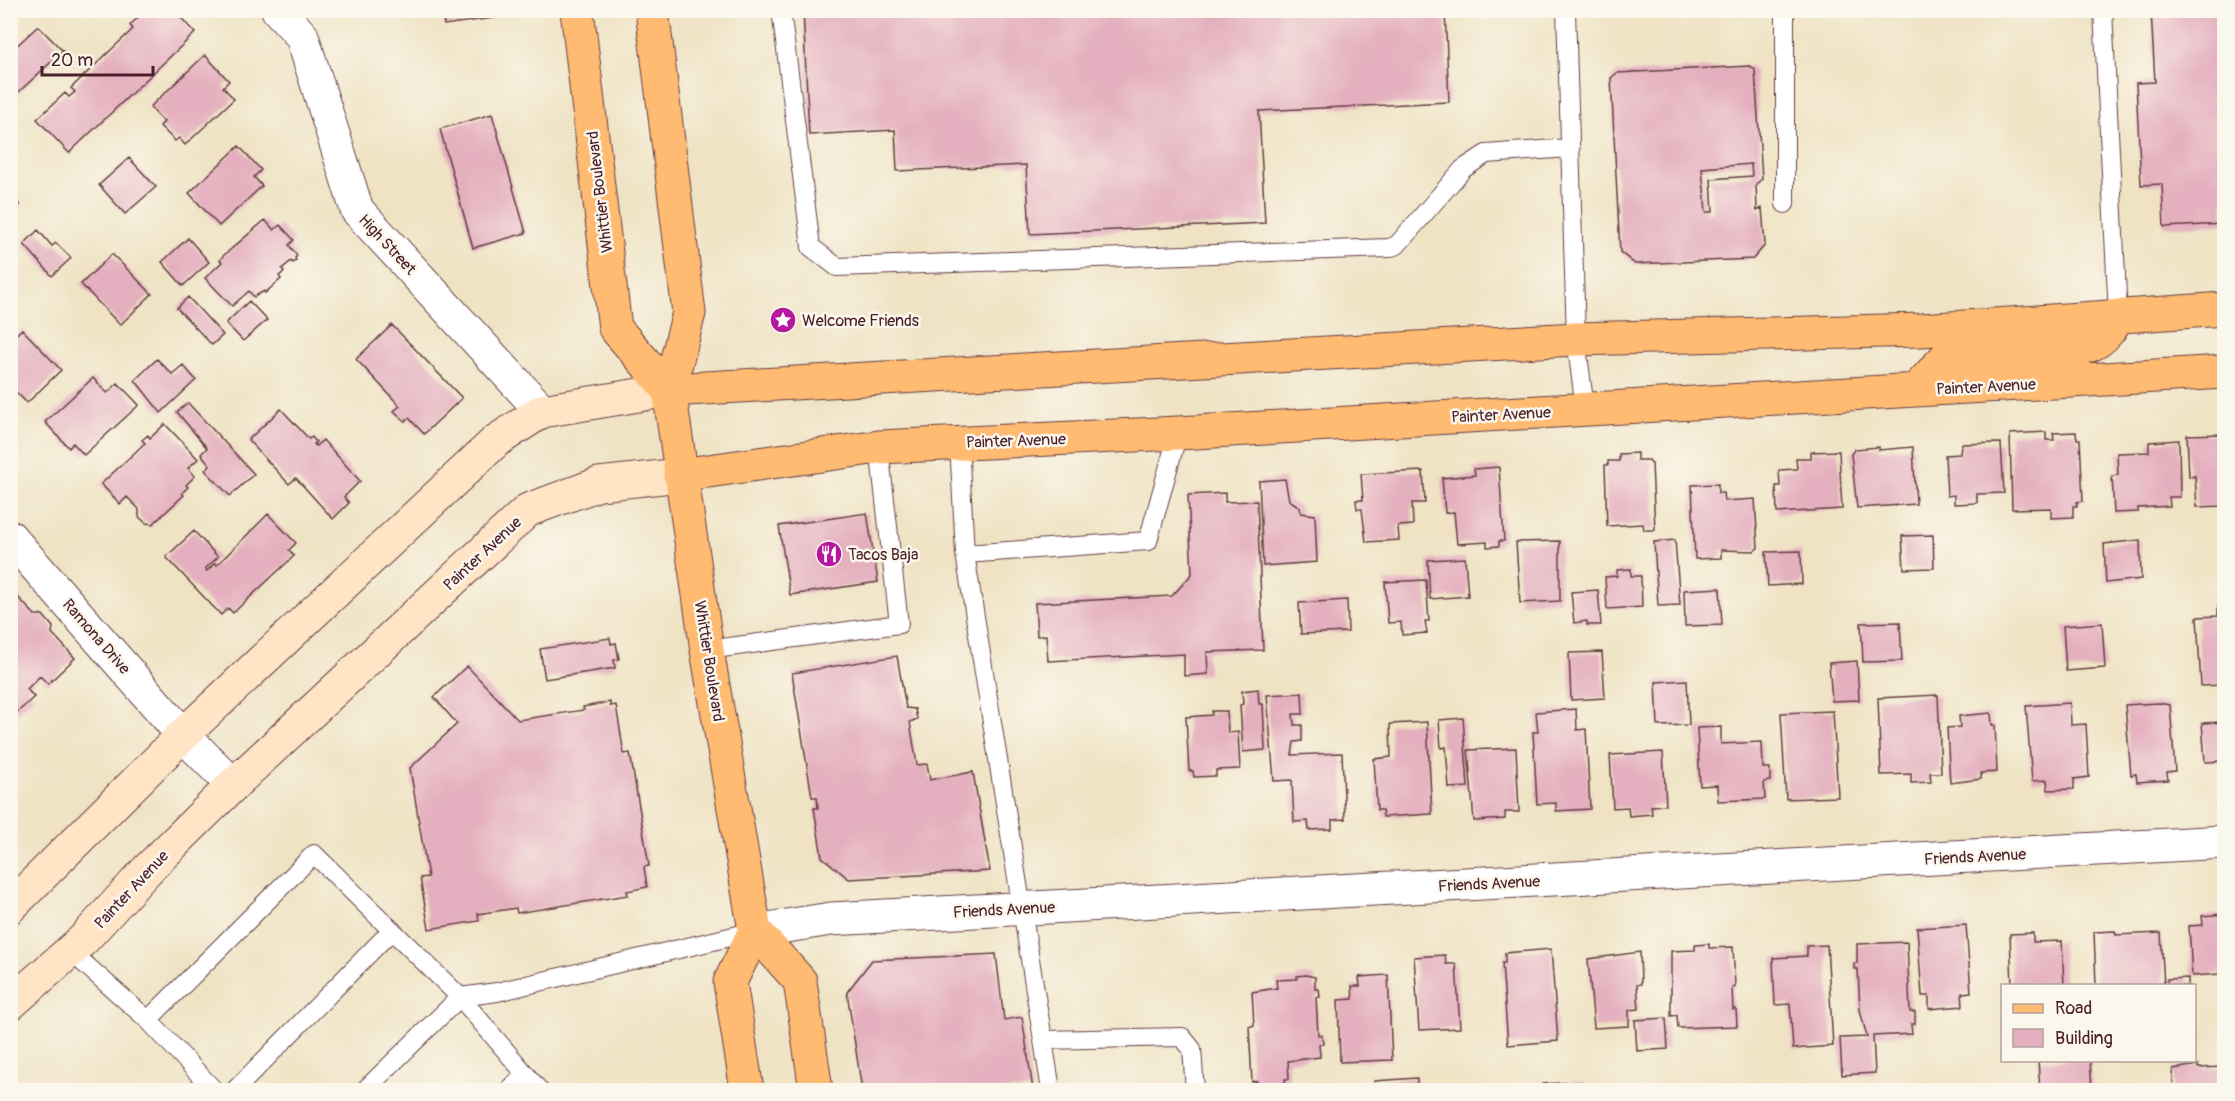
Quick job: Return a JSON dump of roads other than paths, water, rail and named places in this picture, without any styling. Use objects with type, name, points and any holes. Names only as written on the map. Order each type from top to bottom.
[{"type":"main road","name":"Whittier Boulevard","points":[[577,10],[615,328],[669,390]]},
{"type":"main road","name":"Whittier Boulevard","points":[[652,10],[689,313],[669,390],[707,650],[755,931]]},
{"type":"main road","points":[[10,907],[183,735],[496,441],[542,411],[669,390],[1576,339],[1921,330],[2224,309]]},
{"type":"main road","points":[[1916,390],[1947,356],[2016,354],[2084,347],[2097,342],[2110,331],[2118,316]]},
{"type":"main road","name":"Painter Avenue","points":[[10,1004],[70,951],[147,870],[233,785],[528,510],[599,484],[879,447],[1178,433],[2224,372]]},
{"type":"main road","points":[[747,1090],[730,982],[755,931],[800,981],[816,1090]]},
{"type":"street","name":"High Street","points":[[278,10],[302,36],[357,210],[542,411]]},
{"type":"street","name":"Ramona Drive","points":[[10,537],[183,735],[233,785]]},
{"type":"street","name":"Friends Avenue","points":[[755,931],[831,919],[2224,842]]},
{"type":"lane","points":[[782,10],[811,247],[837,267],[1389,248],[1397,245],[1463,169],[1486,154],[1570,148]]},
{"type":"lane","points":[[1566,10],[1576,339],[1585,410]]},
{"type":"lane","points":[[1785,10],[1785,204]]},
{"type":"lane","points":[[2103,10],[2118,316]]},
{"type":"lane","points":[[965,554],[1148,542],[1178,433]]},
{"type":"lane","points":[[958,442],[965,554],[1051,1090]]},
{"type":"lane","points":[[707,650],[899,624],[879,447]]},
{"type":"lane","points":[[148,1020],[314,854],[460,997],[539,1090]]},
{"type":"lane","points":[[235,1090],[392,930]]},
{"type":"lane","points":[[364,1090],[460,997],[497,992],[755,931]]},
{"type":"lane","points":[[70,951],[148,1020],[214,1090]]},
{"type":"lane","points":[[1043,1040],[1182,1037],[1192,1049],[1195,1090]]},
{"type":"lane","points":[[509,1090],[525,1074]]},
{"type":"place","name":"Welcome Friends","points":[[783,320]]},
{"type":"place","name":"Tacos Baja","points":[[829,554]]}]
